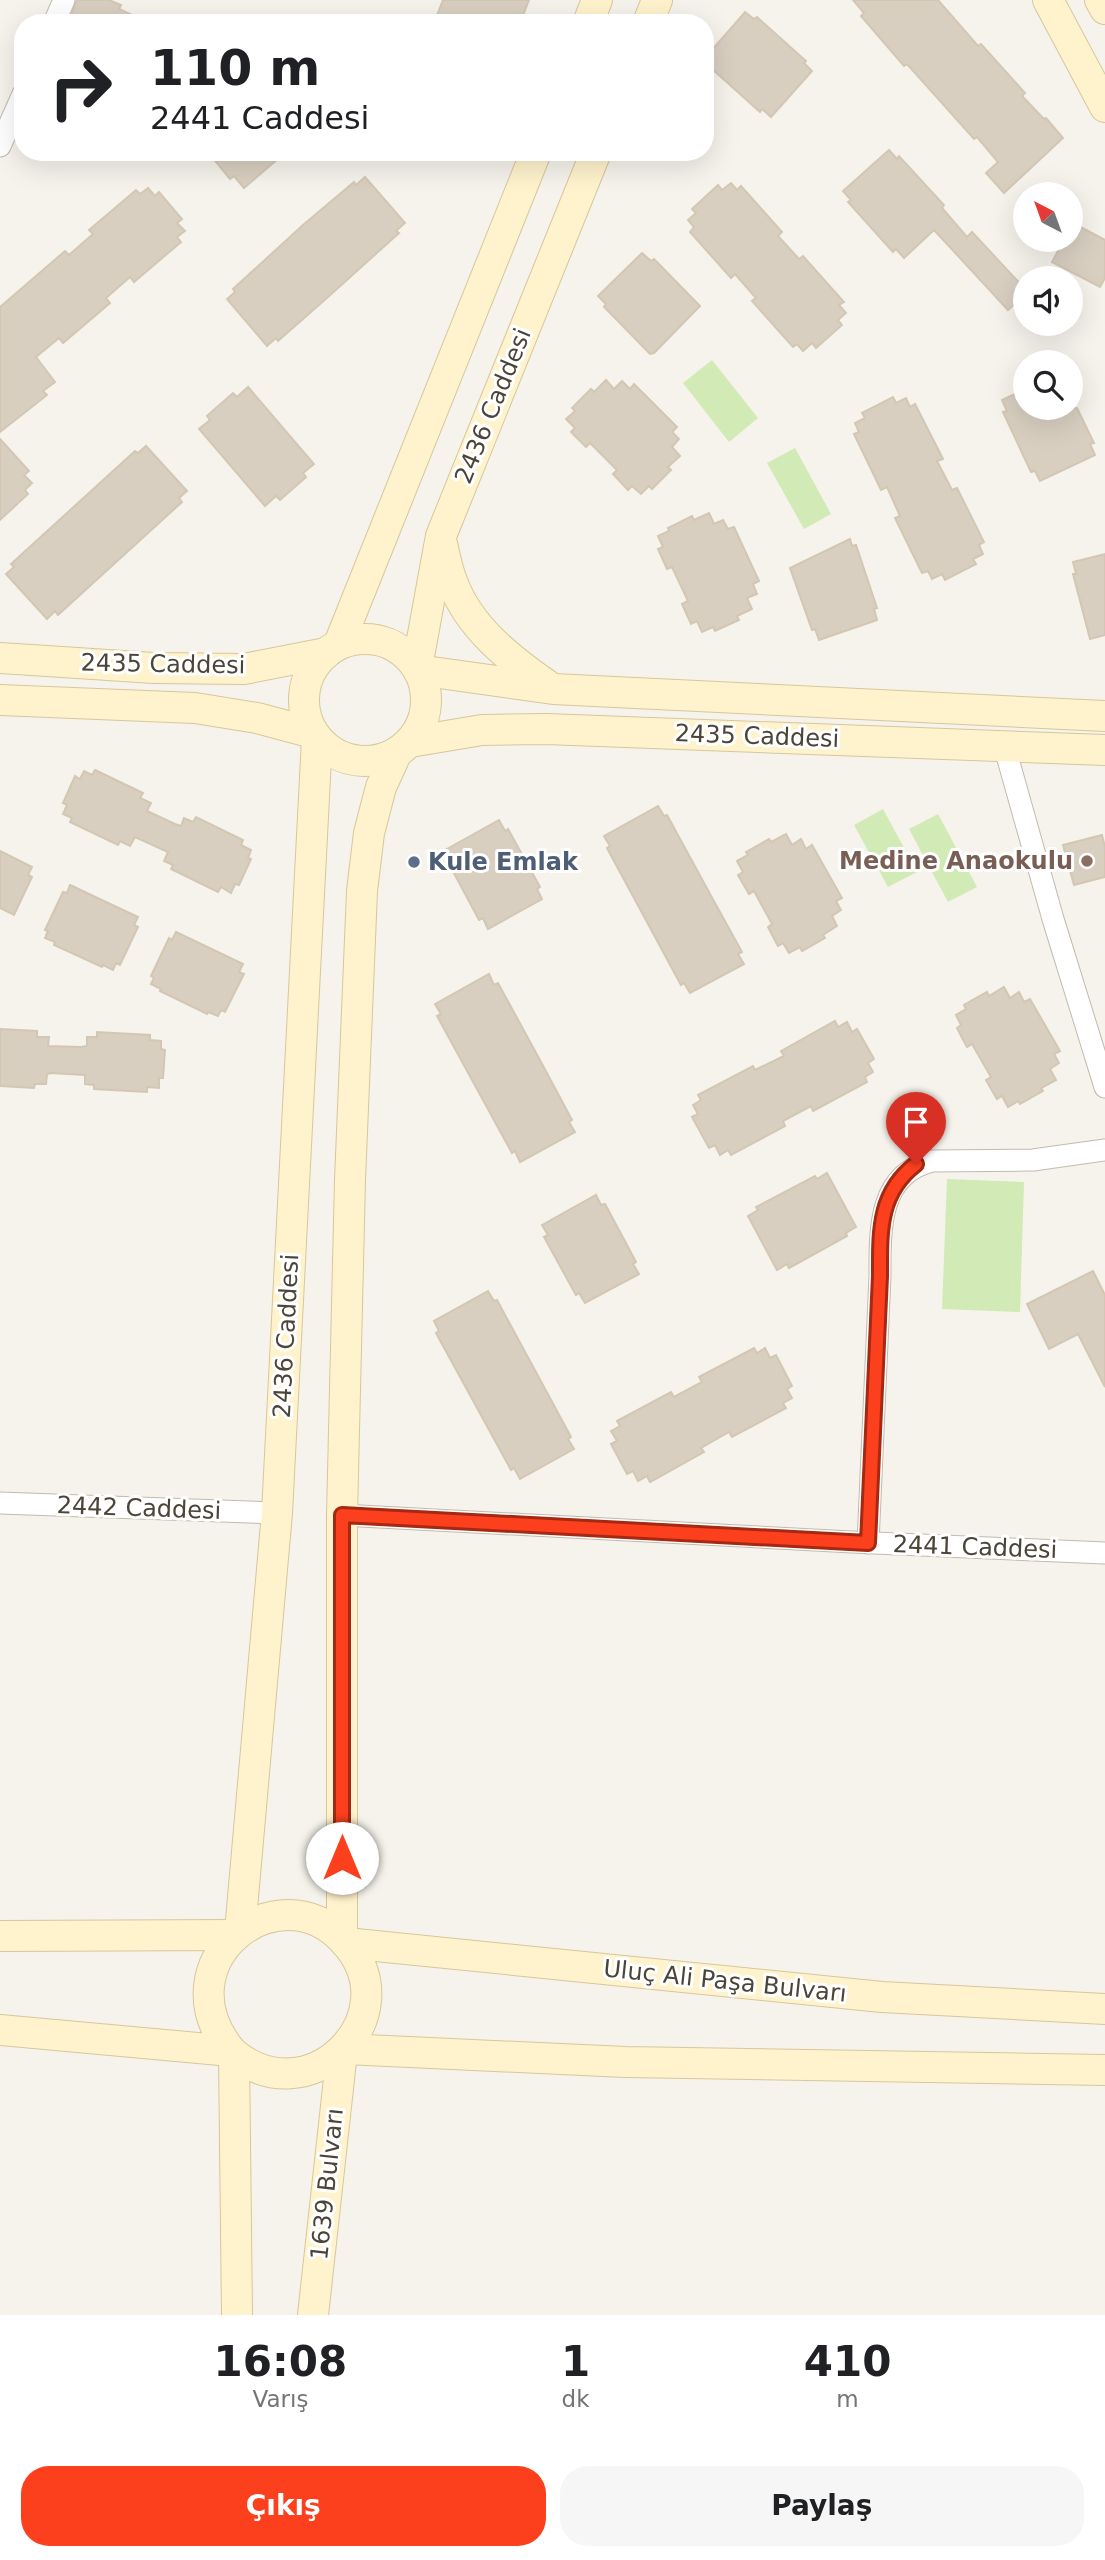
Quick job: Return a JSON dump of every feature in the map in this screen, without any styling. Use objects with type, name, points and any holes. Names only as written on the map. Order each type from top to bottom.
[{"type":"street","points":[[1048,0],[1105,107]]},
{"type":"street","points":[[1100,0],[1105,9]]},
{"type":"street","points":[[0,146],[14,114]]},
{"type":"street","points":[[315,736],[306,718],[304,694],[311,671],[332,649],[532,161]]},
{"type":"street","name":"2436 Caddesi","points":[[417,669],[441,536],[592,161]]},
{"type":"street","points":[[441,536],[452,582],[481,629],[518,665],[553,689]]},
{"type":"street","name":"2435 Caddesi","points":[[0,657],[154,668],[244,668],[332,649],[363,639],[379,640],[400,650],[417,669],[553,689],[1105,716]]},
{"type":"street","points":[[238,1933],[216,1960],[208,1992],[208,2008],[213,2024],[232,2053],[248,2064],[280,2074],[313,2070],[343,2050],[360,2024],[366,1996],[361,1967],[344,1940],[342,1515],[349,1180],[362,891],[369,833],[381,787],[403,747],[422,722],[426,708],[424,685],[417,669]]},
{"type":"street","name":"2435 Caddesi","points":[[0,700],[195,708],[257,718],[315,736],[336,754],[351,760],[374,760],[403,747],[482,730],[546,729],[1105,750]]},
{"type":"street","name":"2436 Caddesi","points":[[238,1933],[277,1513],[315,736]]},
{"type":"street","points":[[1004,745],[1053,919],[1105,1087]]},
{"type":"street","points":[[868,1543],[880,1232],[888,1197],[901,1175],[916,1164],[932,1161],[1033,1160],[1105,1150]]},
{"type":"street","name":"2442 Caddesi","points":[[0,1503],[277,1513]]},
{"type":"street","name":"2441 Caddesi","points":[[342,1515],[1105,1553]]},
{"type":"street","name":"Uluç Ali Paşa Bulvarı","points":[[0,1936],[238,1933],[268,1918],[284,1916],[315,1921],[344,1940],[882,1997],[1105,2009]]},
{"type":"street","points":[[0,2030],[232,2053]]},
{"type":"street","points":[[343,2050],[625,2062],[1105,2070]]},
{"type":"street","name":"1639 Bulvarı","points":[[313,2315],[343,2050]]},
{"type":"street","points":[[232,2053],[237,2315]]},
{"type":"green space","points":[[712,360],[758,418],[729,442],[683,383]]},
{"type":"green space","points":[[795,448],[831,514],[804,529],[767,463]]},
{"type":"green space","points":[[883,809],[917,872],[888,887],[854,825]]},
{"type":"green space","points":[[938,814],[977,887],[948,902],[909,829]]},
{"type":"green space","points":[[947,1179],[1024,1182],[1020,1312],[942,1309]]},
{"type":"building","points":[[77,0],[109,0],[121,5],[119,9],[130,14],[72,14]]},
{"type":"building","points":[[443,0],[529,0],[524,14],[438,14]]},
{"type":"building","points":[[853,0],[938,0],[978,46],[981,44],[1025,93],[1022,96],[1063,138],[1004,193],[986,173],[998,162],[907,64],[904,66],[861,16],[864,13]]},
{"type":"building","points":[[745,12],[754,19],[757,17],[806,61],[804,63],[812,71],[771,117],[762,109],[760,112],[714,71],[714,48]]},
{"type":"building","points":[[889,150],[897,159],[899,156],[944,205],[942,208],[967,237],[972,232],[1013,276],[1013,306],[1008,310],[934,230],[904,258],[896,249],[893,252],[848,202],[851,200],[843,191]]},
{"type":"building","points":[[215,161],[276,161],[244,188],[234,176],[230,179]]},
{"type":"building","points":[[365,177],[405,223],[396,231],[399,233],[328,297],[278,341],[276,338],[267,346],[227,299],[235,292],[233,289],[303,225],[354,182],[356,185]]},
{"type":"building","points":[[731,183],[737,190],[741,186],[782,232],[778,236],[799,259],[803,256],[844,302],[839,305],[846,313],[838,320],[842,325],[816,348],[812,343],[803,351],[797,344],[793,347],[752,301],[756,298],[735,274],[731,278],[690,232],[694,227],[688,220],[696,213],[692,209],[718,185],[722,190]]},
{"type":"building","points":[[148,188],[155,196],[159,192],[182,219],[177,223],[185,231],[177,237],[181,242],[134,282],[130,277],[106,298],[110,303],[63,343],[59,338],[36,357],[55,382],[43,391],[47,395],[0,432],[0,307],[65,251],[69,255],[93,234],[89,230],[136,190],[140,194]]},
{"type":"building","points":[[1083,228],[1105,240],[1105,278],[1100,287],[1083,278],[1083,266],[1060,266],[1052,262],[1057,252],[1083,252]]},
{"type":"building","points":[[642,253],[651,261],[654,259],[700,306],[650,354],[604,307],[606,304],[598,296]]},
{"type":"building","points":[[606,380],[614,389],[622,381],[630,389],[634,384],[677,427],[672,432],[679,439],[672,447],[680,456],[668,467],[671,470],[652,489],[649,486],[641,494],[632,486],[628,490],[613,474],[617,470],[590,443],[586,447],[571,432],[575,428],[566,419],[575,411],[572,408],[591,389],[594,392]]},
{"type":"building","points":[[248,387],[314,464],[303,473],[306,477],[280,500],[276,496],[265,506],[199,429],[210,420],[207,416],[233,393],[237,397]]},
{"type":"building","points":[[1013,395],[1013,420],[1083,420],[1094,443],[1090,444],[1095,455],[1040,481],[1035,471],[1031,472],[1003,412],[1007,411],[1002,400]]},
{"type":"building","points":[[893,397],[896,403],[906,398],[910,407],[915,404],[943,459],[937,461],[952,490],[957,488],[984,542],[979,545],[983,554],[973,559],[976,564],[945,580],[942,574],[932,579],[928,571],[922,573],[895,518],[900,516],[887,487],[881,490],[854,434],[859,432],[855,423],[865,418],[862,413]]},
{"type":"building","points":[[0,439],[29,471],[24,475],[32,483],[25,490],[28,494],[0,520]]},
{"type":"building","points":[[146,446],[187,491],[179,498],[182,502],[58,615],[55,611],[47,619],[6,574],[14,567],[11,564],[135,451],[138,453]]},
{"type":"building","points":[[709,513],[714,524],[723,520],[728,529],[734,527],[759,581],[753,584],[757,594],[747,598],[752,609],[737,616],[739,620],[715,631],[713,627],[702,632],[697,621],[691,624],[682,604],[688,601],[672,567],[667,569],[658,549],[663,547],[658,536],[692,516],[694,520]]},
{"type":"building","points":[[850,539],[852,546],[856,545],[877,608],[874,609],[877,620],[819,640],[815,629],[812,630],[790,568]]},
{"type":"building","points":[[1105,554],[1105,635],[1090,639],[1073,574],[1076,574],[1073,562]]},
{"type":"building","points":[[95,770],[143,793],[140,798],[151,803],[147,811],[181,826],[184,818],[193,822],[196,817],[243,840],[241,845],[251,850],[248,858],[251,859],[239,885],[235,884],[231,893],[221,887],[218,892],[171,869],[173,865],[164,861],[168,852],[135,837],[130,846],[120,841],[118,845],[70,822],[72,818],[63,814],[67,805],[63,803],[75,776],[80,779],[84,771],[92,775]]},
{"type":"building","points":[[658,806],[664,816],[667,815],[742,952],[738,954],[744,964],[690,993],[684,983],[681,985],[607,848],[610,846],[604,836]]},
{"type":"building","points":[[499,820],[505,831],[508,829],[540,887],[537,889],[542,899],[488,929],[483,918],[479,920],[448,862],[451,860],[445,850]]},
{"type":"building","points":[[786,834],[792,845],[801,839],[806,849],[812,845],[842,898],[836,901],[841,910],[832,916],[837,926],[823,935],[825,938],[802,951],[800,947],[789,953],[783,943],[778,946],[768,927],[772,924],[754,891],[749,894],[738,875],[743,872],[737,861],[748,855],[746,852],[769,839],[771,842]]},
{"type":"building","points":[[1102,835],[1105,847],[1105,877],[1074,885],[1063,845]]},
{"type":"building","points":[[0,851],[32,867],[28,875],[32,877],[14,915],[0,908]]},
{"type":"building","points":[[70,885],[138,917],[134,925],[138,927],[120,965],[116,963],[113,970],[54,945],[55,942],[45,938],[48,931],[45,930],[63,892],[67,893]]},
{"type":"building","points":[[176,932],[243,964],[239,972],[244,974],[225,1012],[221,1010],[218,1016],[208,1012],[207,1014],[151,984],[154,978],[151,976],[169,938],[172,940]]},
{"type":"building","points":[[489,974],[494,985],[498,983],[541,1062],[572,1120],[569,1122],[575,1132],[520,1162],[515,1151],[512,1153],[437,1016],[441,1014],[435,1004]]},
{"type":"building","points":[[1004,987],[1010,998],[1019,992],[1024,1002],[1030,999],[1060,1051],[1054,1054],[1059,1063],[1050,1069],[1056,1080],[1020,1104],[1018,1101],[1008,1107],[1002,1096],[997,1099],[986,1080],[991,1077],[972,1044],[967,1047],[957,1028],[961,1025],[956,1015],[966,1009],[964,1005],[987,992],[989,996]]},
{"type":"building","points":[[835,1021],[838,1027],[847,1022],[852,1032],[857,1029],[874,1059],[868,1063],[873,1072],[865,1077],[867,1082],[813,1111],[811,1106],[783,1121],[785,1126],[731,1155],[728,1150],[720,1155],[715,1145],[709,1148],[692,1117],[698,1114],[693,1105],[701,1100],[698,1095],[753,1066],[755,1070],[784,1056],[781,1051]]},
{"type":"building","points":[[0,1029],[37,1031],[37,1037],[49,1037],[48,1046],[87,1046],[87,1037],[97,1037],[97,1032],[150,1035],[150,1040],[161,1041],[161,1049],[165,1050],[163,1078],[159,1078],[159,1088],[147,1087],[147,1092],[94,1089],[94,1085],[85,1084],[85,1075],[51,1073],[47,1074],[46,1084],[35,1084],[34,1088],[0,1086]]},
{"type":"building","points":[[827,1173],[856,1227],[846,1233],[847,1236],[789,1268],[787,1264],[777,1270],[748,1216],[758,1210],[756,1207],[815,1176],[817,1179]]},
{"type":"building","points":[[596,1195],[601,1205],[605,1204],[636,1262],[633,1264],[639,1274],[585,1303],[579,1293],[576,1295],[544,1237],[548,1235],[542,1225]]},
{"type":"building","points":[[1093,1271],[1105,1295],[1105,1387],[1078,1334],[1049,1349],[1027,1304]]},
{"type":"building","points":[[488,1291],[494,1301],[497,1300],[571,1437],[568,1439],[574,1449],[520,1479],[514,1468],[511,1470],[436,1333],[439,1331],[434,1321]]},
{"type":"building","points":[[754,1348],[757,1353],[765,1348],[770,1358],[776,1355],[792,1386],[787,1389],[792,1398],[783,1403],[786,1408],[732,1437],[729,1432],[701,1448],[704,1452],[650,1482],[647,1476],[638,1481],[633,1471],[627,1474],[611,1444],[617,1441],[611,1431],[620,1426],[617,1421],[671,1392],[674,1397],[702,1382],[699,1377]]},
{"type":"place","name":"Medine Anaokulu","points":[[1087,861]]},
{"type":"place","name":"Kule Emlak","points":[[414,862]]},
{"type":"route","points":[[342,1858],[342,1515],[868,1543],[880,1232],[888,1197],[901,1175],[916,1164]]}]
